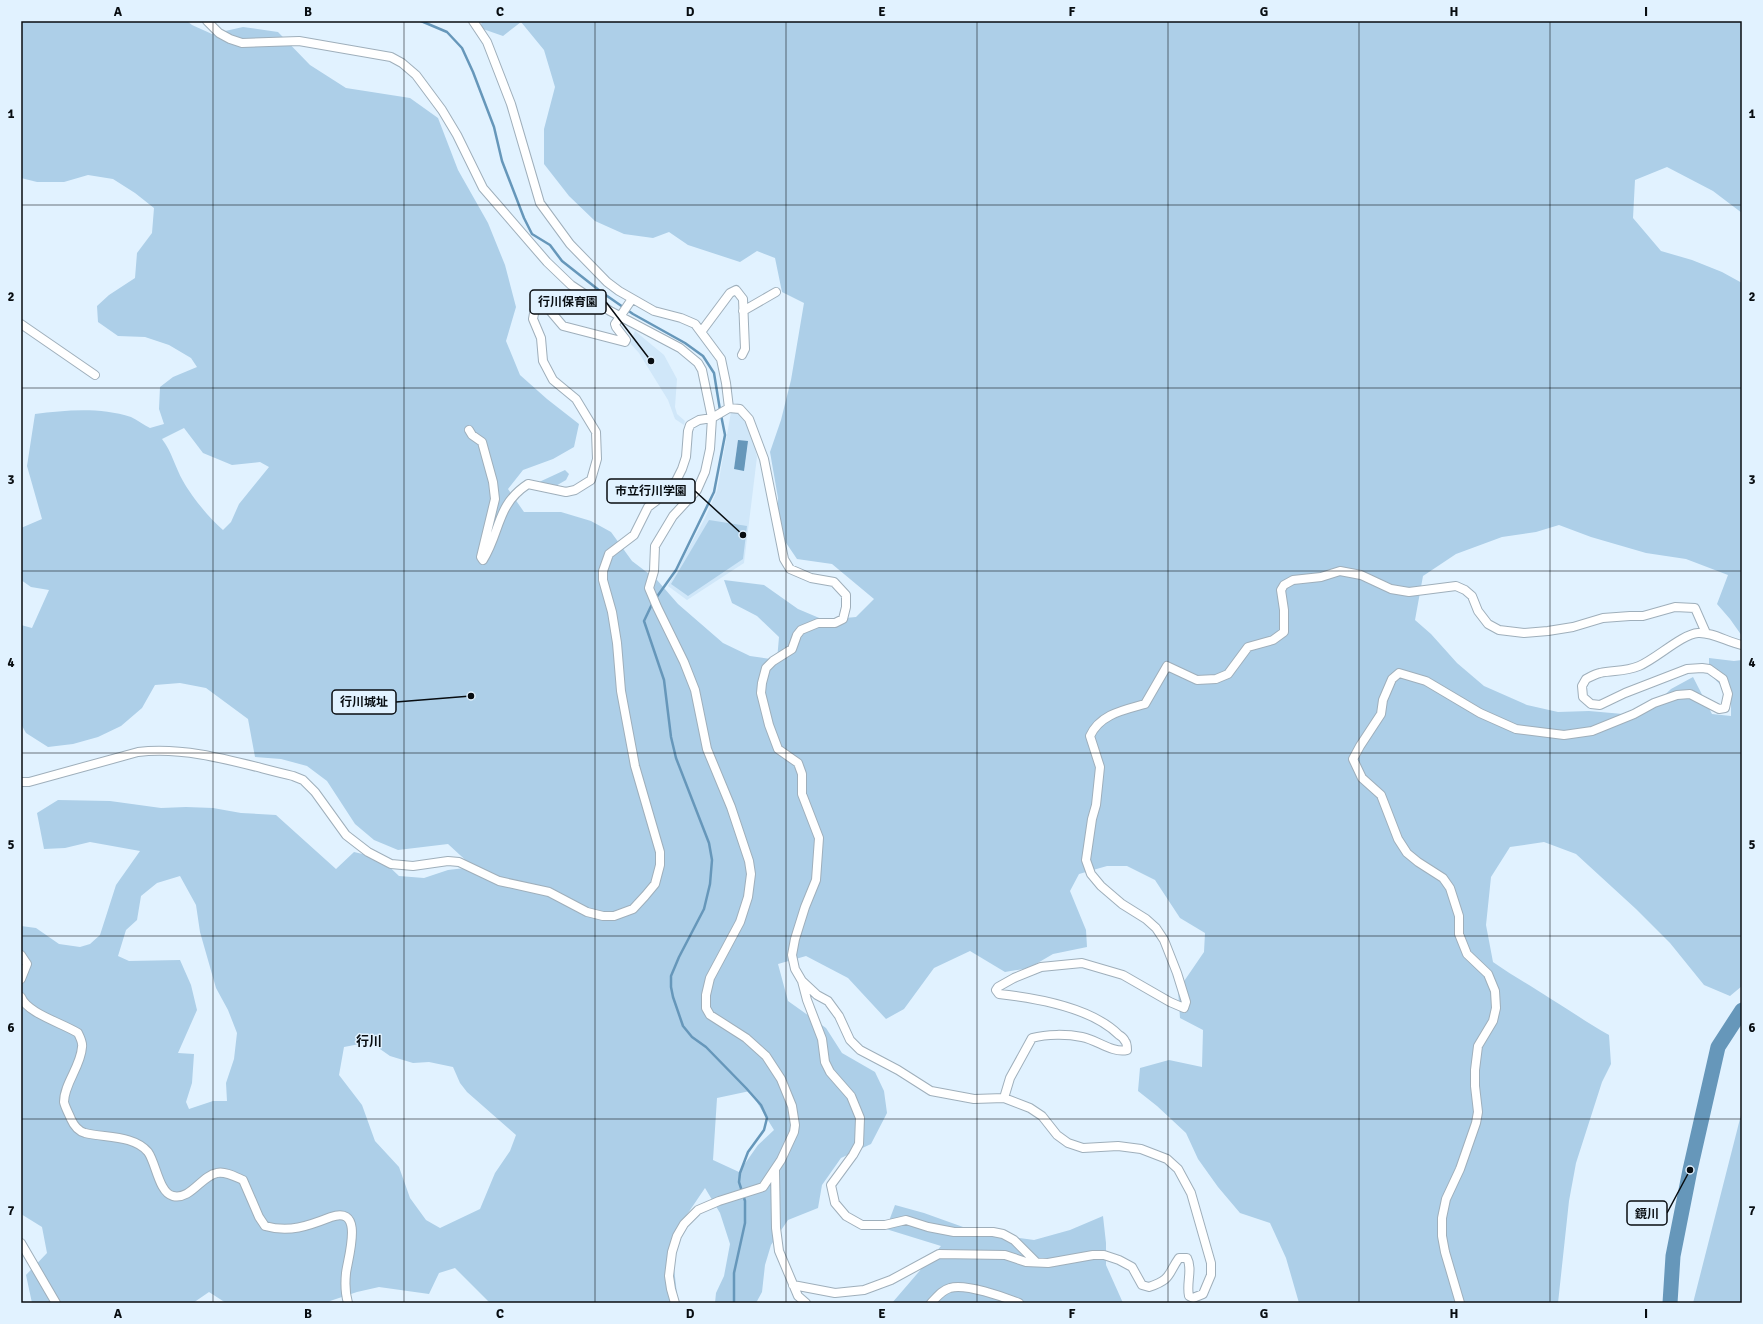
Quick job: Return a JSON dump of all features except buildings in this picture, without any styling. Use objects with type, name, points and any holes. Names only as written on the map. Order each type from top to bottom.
[{"type":"street","points":[[473,21],[487,42],[511,104],[540,203],[570,244],[607,282],[632,299],[654,311],[689,320],[695,324],[721,359],[726,383],[728,408]]},
{"type":"street","points":[[209,24],[230,39],[242,43],[299,41],[391,57],[402,63],[416,75],[442,110],[457,135],[482,188],[525,238],[571,285],[610,311],[680,348],[698,363],[702,370],[712,418],[710,449],[705,472],[697,490],[673,516],[655,546],[654,571],[649,588],[684,662],[695,690],[706,749],[731,807],[749,861],[751,874],[748,897],[740,922],[710,978],[706,995],[706,1008],[710,1015],[746,1038],[766,1056],[781,1080],[792,1106],[795,1125],[794,1132],[775,1170],[763,1187],[698,1210],[684,1224],[677,1236],[672,1252],[669,1276],[675,1303]]},
{"type":"street","points":[[701,332],[730,292],[736,290],[743,299],[746,349],[742,355]]},
{"type":"street","points":[[743,311],[776,292]]},
{"type":"street","points":[[469,430],[472,435],[482,442],[493,482],[495,499],[481,557],[483,560],[489,551],[506,504],[517,491],[528,484],[566,492],[575,490],[591,480],[597,459],[596,432],[576,399],[553,380],[543,361],[541,338],[533,320],[535,308],[539,303],[546,306],[563,326],[625,342],[626,340],[615,324],[632,299]]},
{"type":"street","points":[[21,324],[95,375]]},
{"type":"street","points":[[21,782],[29,782],[138,752],[153,750],[215,757],[293,776],[302,780],[315,792],[346,835],[368,852],[391,864],[413,866],[448,861],[459,862],[499,881],[549,892],[587,912],[603,916],[614,916],[633,909],[655,884],[660,865],[660,852],[635,766],[621,690],[617,643],[612,612],[603,580],[603,571],[609,554],[634,535],[648,507],[665,489],[676,481],[682,470],[686,457],[688,431],[690,425],[699,420],[712,418],[728,408],[740,409],[749,418],[764,459],[784,560],[790,569],[811,578],[834,582],[846,595],[846,607],[843,619],[835,623],[818,624],[802,630],[798,635],[792,649],[773,661],[766,668],[762,683],[761,693],[769,725],[778,748],[798,763],[802,774],[802,794],[819,838],[816,880],[805,907],[792,954],[794,969],[802,981],[817,995],[828,1001],[838,1016],[850,1040],[860,1050],[898,1070],[931,1091],[974,1099],[1004,1098],[1030,1108],[1042,1116],[1057,1135],[1068,1143],[1083,1148],[1118,1146],[1141,1149],[1167,1159],[1178,1169],[1191,1193],[1211,1263],[1211,1275],[1203,1294],[1193,1298],[1189,1296],[1187,1288],[1190,1264],[1187,1258],[1179,1258],[1173,1266],[1170,1275],[1161,1283],[1149,1287],[1142,1285],[1132,1268],[1119,1260],[1104,1255],[1093,1255],[1048,1263],[1026,1262],[1005,1255],[938,1254],[890,1280],[864,1290],[835,1293],[793,1285]]},
{"type":"street","points":[[1004,1098],[1010,1078],[1032,1038],[1042,1035],[1082,1037],[1119,1051],[1127,1050],[1126,1041],[1115,1031],[1096,1018],[1058,1005],[1024,997],[999,994],[996,990],[998,987],[1014,978],[1041,967],[1082,963],[1122,975],[1170,1002],[1184,1008],[1186,1002],[1177,973],[1164,940],[1156,928],[1146,919],[1122,904],[1101,886],[1091,874],[1086,860],[1092,819],[1096,805],[1100,767],[1090,736],[1094,727],[1107,716],[1146,704],[1167,666],[1196,680],[1216,679],[1228,674],[1248,647],[1273,640],[1284,632],[1284,610],[1281,590],[1284,585],[1293,580],[1315,578],[1340,571],[1360,575],[1391,589],[1409,592],[1456,586],[1465,590],[1472,596],[1478,611],[1488,624],[1499,630],[1524,633],[1573,627],[1603,618],[1643,616],[1676,607],[1695,608],[1706,633]]},
{"type":"street","points":[[1460,1303],[1445,1252],[1442,1236],[1442,1218],[1446,1199],[1460,1169],[1476,1123],[1478,1112],[1475,1070],[1478,1046],[1493,1021],[1496,1008],[1495,991],[1488,974],[1467,954],[1460,934],[1459,916],[1450,888],[1443,878],[1407,853],[1398,839],[1381,795],[1362,778],[1353,759],[1381,714],[1383,700],[1392,679],[1399,673],[1426,681],[1480,713],[1516,729],[1564,735],[1592,731],[1634,714],[1654,703],[1677,695],[1690,694],[1718,709],[1725,708],[1728,694],[1723,679],[1709,669],[1687,669],[1625,693],[1600,705],[1591,704],[1583,697],[1582,686],[1586,679],[1600,673],[1618,672],[1638,667],[1653,659],[1686,636],[1697,633],[1706,633],[1742,645]]},
{"type":"street","points":[[21,955],[27,964],[21,979]]},
{"type":"street","points":[[802,981],[806,1000],[822,1039],[825,1062],[830,1072],[851,1096],[860,1118],[858,1144],[853,1155],[831,1184],[834,1203],[846,1216],[862,1225],[885,1224],[906,1220],[928,1228],[954,1232],[993,1232],[1003,1234],[1014,1240],[1036,1262]]},
{"type":"street","points":[[21,997],[24,1004],[35,1012],[65,1025],[78,1033],[83,1046],[78,1065],[66,1092],[64,1103],[73,1124],[80,1131],[99,1136],[129,1140],[137,1144],[148,1153],[164,1190],[170,1196],[178,1197],[190,1192],[213,1174],[218,1172],[243,1180],[259,1217],[265,1226],[288,1230],[302,1228],[338,1215],[344,1216],[349,1220],[352,1228],[346,1273],[345,1295],[348,1303]]},
{"type":"street","points":[[775,1170],[776,1228],[779,1251],[798,1296],[806,1303]]},
{"type":"street","points":[[21,1243],[56,1303]]},
{"type":"street","points":[[931,1303],[942,1292],[951,1287],[966,1288],[999,1295],[1019,1303]]},
{"type":"shaded area","points":[[21,21],[187,21],[192,25],[212,34],[243,27],[278,32],[310,65],[346,88],[410,98],[438,118],[458,170],[488,223],[505,265],[516,307],[506,341],[520,375],[547,399],[579,424],[574,447],[553,459],[523,470],[508,489],[524,512],[561,512],[591,521],[611,532],[632,561],[657,580],[678,604],[723,643],[750,656],[777,660],[779,637],[757,616],[732,603],[724,580],[764,585],[798,609],[824,620],[856,617],[874,599],[832,564],[797,559],[778,531],[778,498],[770,452],[781,420],[791,380],[804,303],[782,292],[775,258],[757,251],[740,262],[688,245],[669,232],[653,238],[624,234],[595,221],[569,196],[544,164],[544,129],[555,87],[544,50],[521,22],[503,36],[480,28],[482,21],[1742,21],[1742,213],[1713,191],[1667,167],[1635,180],[1633,218],[1661,251],[1692,260],[1722,272],[1742,283],[1742,636],[1717,604],[1728,575],[1686,559],[1646,553],[1591,537],[1559,525],[1536,532],[1502,537],[1456,554],[1423,576],[1415,620],[1431,634],[1457,663],[1484,686],[1527,705],[1558,712],[1589,711],[1623,714],[1651,708],[1671,689],[1693,677],[1712,714],[1731,716],[1731,696],[1709,673],[1709,658],[1734,661],[1742,660],[1742,986],[1730,996],[1704,985],[1670,943],[1636,909],[1576,854],[1544,842],[1510,847],[1491,877],[1486,925],[1493,962],[1609,1035],[1611,1064],[1602,1082],[1576,1163],[1569,1201],[1558,1303],[1299,1303],[1286,1258],[1270,1223],[1240,1213],[1218,1187],[1198,1159],[1186,1133],[1157,1106],[1138,1091],[1140,1068],[1169,1060],[1202,1067],[1203,1030],[1180,1018],[1178,990],[1204,952],[1205,933],[1180,918],[1155,880],[1127,866],[1107,866],[1079,874],[1070,891],[1086,930],[1087,947],[1053,954],[1029,968],[1005,972],[970,951],[934,968],[904,1009],[886,1019],[848,978],[806,956],[778,964],[788,1001],[826,1028],[842,1053],[875,1072],[884,1091],[887,1113],[871,1144],[841,1158],[822,1185],[818,1208],[788,1220],[771,1245],[765,1265],[762,1292],[756,1303],[715,1303],[716,1293],[724,1276],[730,1244],[720,1213],[705,1188],[684,1219],[673,1259],[678,1303],[490,1303],[455,1268],[439,1273],[429,1294],[379,1287],[357,1292],[330,1301],[329,1303],[226,1303],[209,1292],[193,1303],[32,1303],[26,1275],[47,1253],[42,1227],[21,1214],[21,926],[36,928],[59,944],[80,947],[90,944],[100,935],[116,885],[140,851],[90,842],[65,848],[44,849],[37,813],[58,800],[110,801],[161,808],[213,808],[241,813],[276,815],[336,869],[354,852],[380,858],[399,876],[424,878],[448,870],[473,867],[448,844],[398,850],[374,840],[355,824],[327,781],[307,766],[281,759],[255,757],[248,719],[206,688],[180,683],[155,685],[142,708],[121,726],[98,737],[73,744],[48,747],[26,733],[21,724],[21,625],[32,628],[49,590],[31,587],[21,580],[21,528],[42,519],[27,466],[35,414],[83,410],[107,412],[131,417],[150,428],[164,424],[159,409],[160,387],[173,377],[197,367],[191,358],[169,345],[145,337],[118,336],[98,322],[97,306],[109,295],[135,278],[137,253],[152,233],[154,208],[135,193],[113,179],[88,175],[64,182],[37,182],[21,178]],"holes":[[[184,428],[203,453],[232,465],[260,462],[269,467],[239,504],[231,522],[223,530],[191,494],[162,439]],[[180,876],[196,905],[200,932],[216,988],[228,1010],[237,1033],[234,1059],[226,1083],[227,1101],[213,1101],[189,1109],[186,1102],[192,1083],[194,1054],[178,1053],[197,1010],[191,985],[180,960],[129,961],[118,956],[126,930],[137,920],[141,896],[157,883]],[[370,1042],[390,1056],[413,1063],[429,1062],[453,1067],[460,1083],[467,1092],[516,1135],[510,1151],[495,1173],[480,1209],[440,1228],[426,1220],[410,1198],[399,1167],[375,1141],[362,1105],[339,1075],[344,1047]],[[750,1091],[774,1130],[758,1145],[739,1172],[713,1160],[717,1098]]]},
{"type":"shaded area","points":[[635,331],[664,355],[677,379],[675,407],[677,414],[685,421],[684,425],[675,419],[668,400],[639,353],[630,343]]},
{"type":"shaded area","points":[[739,411],[749,424],[757,457],[744,563],[687,600],[668,586],[705,518],[717,491],[731,412]]},
{"type":"shaded area","points":[[738,440],[748,441],[744,471],[734,469]]},
{"type":"shaded area","points":[[565,470],[569,474],[566,480],[554,487],[537,483]]},
{"type":"shaded area","points":[[709,520],[747,526],[743,559],[688,596],[671,584]]},
{"type":"shaded area","points":[[1742,1111],[1742,1303],[1693,1303]]},
{"type":"shaded area","points":[[895,1205],[924,1213],[977,1232],[1034,1240],[1070,1230],[1103,1216],[1106,1243],[1106,1265],[1123,1303],[892,1303],[941,1246],[886,1229]]},
{"type":"waterway","points":[[421,21],[447,32],[462,48],[494,127],[502,161],[524,218],[532,234],[550,245],[562,261],[600,291],[633,314],[685,343],[703,356],[714,373],[720,410]]},
{"type":"waterway","points":[[656,598],[676,570],[714,492],[725,435],[721,415]]},
{"type":"waterway","points":[[653,602],[644,621],[664,680],[671,737],[676,758],[709,843],[712,860],[710,884],[704,909],[679,957],[671,976],[673,997],[683,1026],[692,1037],[706,1047],[746,1088],[761,1105],[767,1118],[764,1130],[748,1152],[740,1173],[739,1182],[745,1201],[745,1223],[734,1273],[734,1303]]},
{"type":"waterway","points":[[1670,1303],[1673,1256],[1690,1170],[1718,1047],[1742,1010]]},
{"type":"place","name":"行川保育園","points":[[651,361]]},
{"type":"place","name":"市立行川学園","points":[[743,535]]},
{"type":"place","name":"行川城址","points":[[471,696]]},
{"type":"place","name":"鏡川","points":[[1690,1170]]},
{"type":"district","name":"行川","points":[[369,1042]]}]
